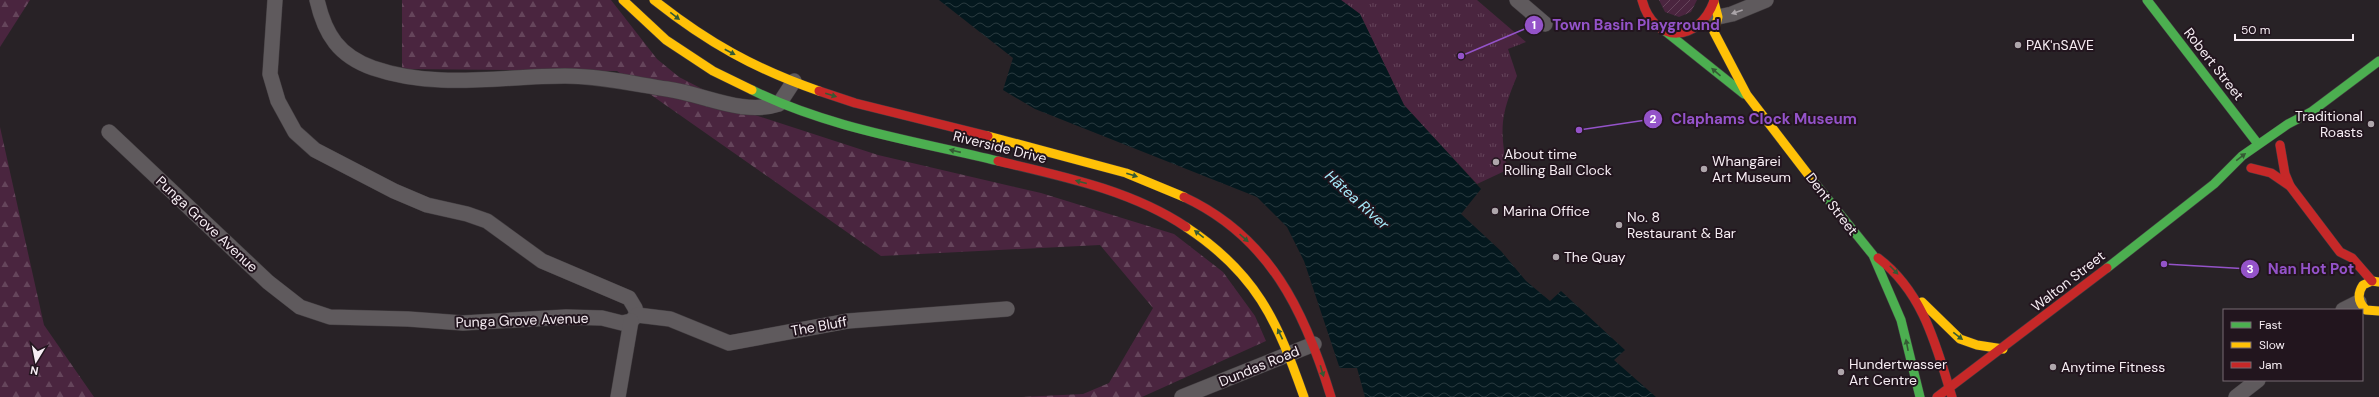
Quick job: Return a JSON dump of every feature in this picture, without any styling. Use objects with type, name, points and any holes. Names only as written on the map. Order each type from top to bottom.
[{"type":"main road","name":"Riverside Drive","points":[[623,0],[646,26],[679,52],[718,76],[779,104],[851,126],[1092,185],[1139,201],[1165,212],[1193,229],[1217,248],[1249,282],[1270,312],[1288,353],[1304,397]]},
{"type":"main road","name":"Riverside Drive","points":[[654,0],[696,32],[732,53],[794,81],[855,103],[1097,163],[1147,180],[1176,192],[1206,208],[1231,226],[1267,261],[1290,294],[1314,344],[1330,397]]},
{"type":"main road","name":"Robert Street","points":[[2147,0],[2258,144]]},
{"type":"main road","name":"Dent Street","points":[[1642,1],[1650,20],[1688,47],[1719,76],[1747,95]]},
{"type":"main road","points":[[1665,31],[1676,34],[1688,32],[1698,27],[1712,18],[1714,1]]},
{"type":"main road","name":"Dent Street","points":[[1712,18],[1714,32],[1747,95],[1847,225],[1873,255],[1901,320],[1920,397]]},
{"type":"main road","name":"Walton Street","points":[[1937,397],[1951,393],[2003,349],[2214,184],[2234,162],[2258,144],[2311,112],[2379,61]]},
{"type":"main road","name":"Walton Street","points":[[2300,129],[2311,112]]},
{"type":"main road","name":"Walton Street","points":[[2214,184],[2239,175],[2251,168],[2290,138]]},
{"type":"main road","points":[[2280,145],[2285,174],[2290,186],[2340,252],[2344,266]]},
{"type":"main road","points":[[2251,168],[2271,173],[2290,186]]},
{"type":"main road","points":[[2340,252],[2352,258],[2376,282],[2360,295]]},
{"type":"main road","name":"Dent Street","points":[[1873,255],[1888,264],[1909,290],[1934,339],[1951,393]]},
{"type":"main road","points":[[2354,280],[2366,310],[2378,313]]},
{"type":"main road","points":[[1909,290],[1960,339],[1977,345],[2003,349]]},
{"type":"street","points":[[275,0],[270,74],[278,100],[295,132],[315,150],[394,191],[427,205],[467,214],[487,222],[542,261],[629,298],[635,308],[634,318],[618,397]]},
{"type":"street","points":[[317,0],[321,17],[333,42],[351,58],[393,74],[426,80],[456,82],[519,77],[568,76],[682,91],[744,108],[758,109],[779,104],[794,81]]},
{"type":"street","points":[[1517,0],[1545,24]]},
{"type":"street","points":[[1712,18],[1732,14],[1766,0]]},
{"type":"street","name":"Punga Grove Avenue","points":[[109,132],[268,282],[300,307],[330,317],[408,319],[463,323],[566,317],[602,318],[622,323],[634,318]]},
{"type":"street","points":[[2344,309],[2360,295]]},
{"type":"street","name":"The Bluff","points":[[634,318],[670,319],[729,343],[848,321],[1007,309]]},
{"type":"street","name":"Dundas Road","points":[[1182,397],[1288,353],[1314,344]]},
{"type":"street","points":[[2236,397],[2257,381]]},
{"type":"green space","points":[[0,0],[30,0],[0,47]]},
{"type":"green space","points":[[402,0],[611,0],[657,59],[679,77],[749,113],[878,155],[1041,193],[1174,234],[1223,272],[1255,316],[1266,341],[1142,397],[1021,397],[1083,394],[1109,383],[1153,308],[1100,245],[881,256],[617,71],[402,69]]},
{"type":"green space","points":[[1341,0],[1477,0],[1526,42],[1508,49],[1517,76],[1507,102],[1503,122],[1503,143],[1507,170],[1477,184],[1404,105],[1360,14]]},
{"type":"green space","points":[[1659,0],[1697,0],[1691,12],[1679,17],[1665,12]]},
{"type":"green space","points":[[0,127],[44,325],[94,397],[0,397]]},
{"type":"water","name":"Hātea River","points":[[939,0],[1341,0],[1360,14],[1404,105],[1481,189],[1461,214],[1501,251],[1526,281],[1550,301],[1561,291],[1625,350],[1614,360],[1656,397],[1365,397],[1357,368],[1340,368],[1339,366],[1304,261],[1287,227],[1257,197],[1035,109],[1003,90],[1013,58]]},
{"type":"traffic: fast","points":[[2147,0],[2258,144]]},
{"type":"traffic: fast","points":[[1665,31],[1744,94]]},
{"type":"traffic: fast","points":[[2107,268],[2214,184],[2242,156],[2288,124],[2311,112],[2379,61]]},
{"type":"traffic: fast","points":[[752,90],[781,103],[842,124],[904,140],[998,161]]},
{"type":"traffic: fast","points":[[1810,177],[1873,255],[1901,320],[1920,397]]},
{"type":"traffic: slow","points":[[623,0],[666,40],[713,71],[752,90]]},
{"type":"traffic: slow","points":[[654,0],[693,29],[732,53],[753,64],[819,91]]},
{"type":"traffic: slow","points":[[1714,2],[1718,17],[1714,32],[1747,95],[1810,177]]},
{"type":"traffic: slow","points":[[988,136],[1126,173],[1184,197]]},
{"type":"traffic: slow","points":[[1186,227],[1210,244],[1230,262],[1261,300],[1284,344],[1304,397]]},
{"type":"traffic: slow","points":[[2379,282],[2372,281],[2363,285],[2359,295],[2361,304],[2366,310],[2379,311]]},
{"type":"traffic: slow","points":[[1922,302],[1960,339],[1977,345],[2003,349]]},
{"type":"traffic: jam","points":[[1642,0],[1648,15],[1656,25],[1666,31],[1677,33],[1688,31],[1698,25],[1707,15],[1714,1]]},
{"type":"traffic: jam","points":[[819,91],[855,103],[988,136]]},
{"type":"traffic: jam","points":[[2280,145],[2285,174],[2290,186]]},
{"type":"traffic: jam","points":[[998,161],[1046,172],[1119,194],[1165,214],[1186,227]]},
{"type":"traffic: jam","points":[[2251,168],[2271,173],[2290,186],[2340,252],[2352,258],[2372,281]]},
{"type":"traffic: jam","points":[[1184,197],[1214,214],[1240,233],[1261,255],[1280,280],[1296,307],[1309,336],[1331,397]]},
{"type":"traffic: jam","points":[[1878,258],[1893,272],[1917,303],[1933,339],[1952,397]]},
{"type":"traffic: jam","points":[[1937,397],[2107,268]]},
{"type":"place","name":"PAK'nSAVE","points":[[2018,45]]},
{"type":"place","name":"Town Basin Playground","points":[[1461,56]]},
{"type":"place","name":"Traditional Roasts","points":[[2371,124]]},
{"type":"place","name":"Claphams Clock Museum","points":[[1579,130]]},
{"type":"place","name":"About time Rolling Ball Clock","points":[[1496,162]]},
{"type":"place","name":"Whangārei Art Museum","points":[[1704,169]]},
{"type":"place","name":"Marina Office","points":[[1495,211]]},
{"type":"place","name":"No. 8 Restaurant & Bar","points":[[1619,225]]},
{"type":"place","name":"The Quay","points":[[1556,257]]},
{"type":"place","name":"Nan Hot Pot","points":[[2164,264]]},
{"type":"place","name":"Anytime Fitness","points":[[2053,367]]},
{"type":"place","name":"Hundertwasser Art Centre","points":[[1841,372]]}]
